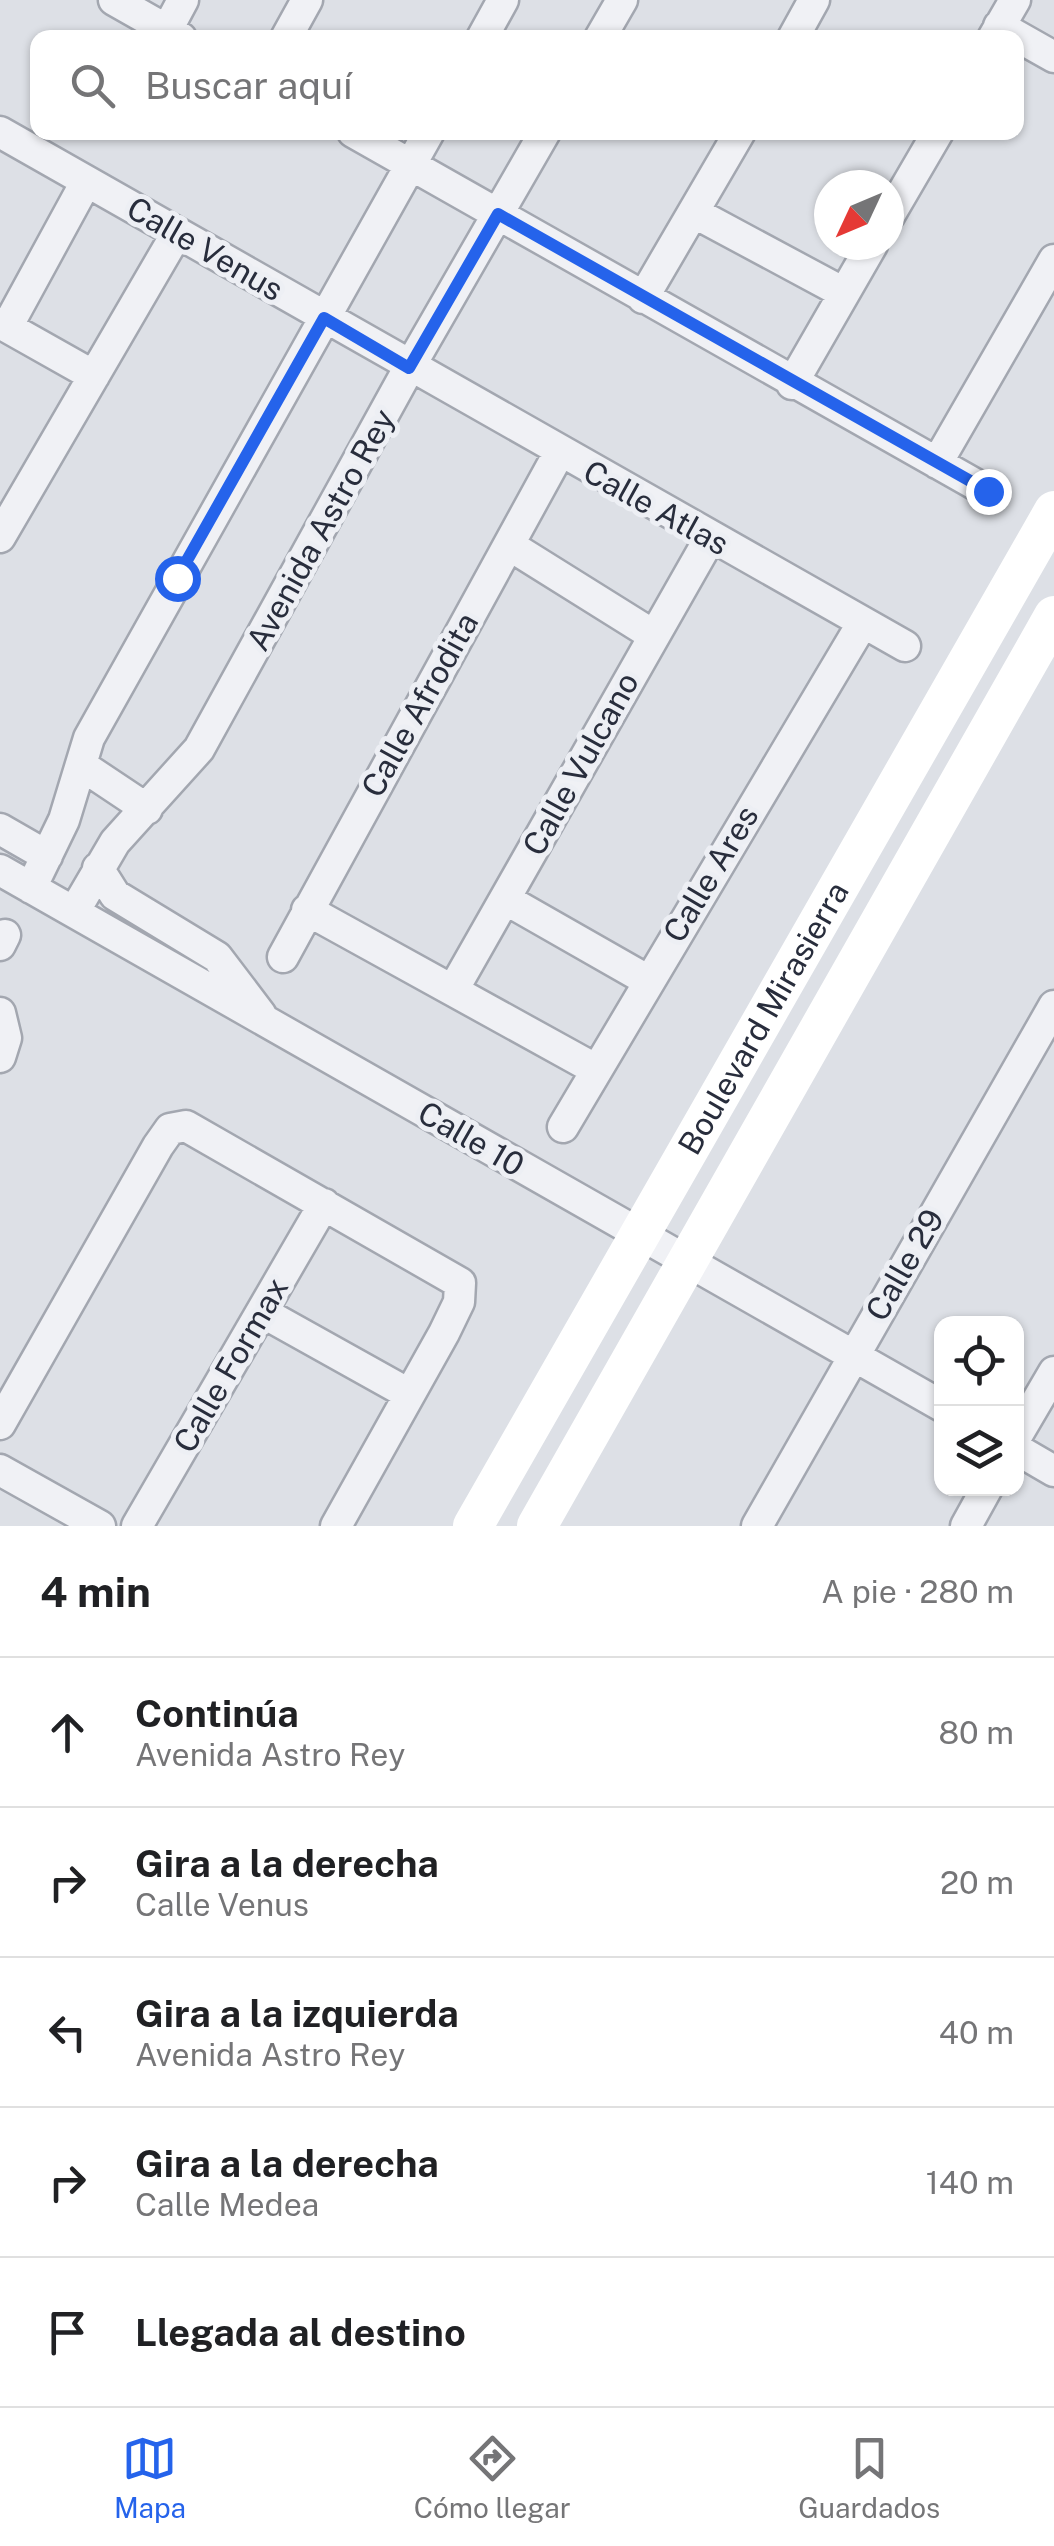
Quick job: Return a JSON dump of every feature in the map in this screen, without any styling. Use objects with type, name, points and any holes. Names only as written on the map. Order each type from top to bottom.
[{"type":"main road","name":"Boulevard Mirasierra","points":[[473,1526],[1054,510]]},
{"type":"main road","name":"Boulevard Mirasierra","points":[[537,1526],[1052,625]]},
{"type":"street","points":[[114,0],[167,30]]},
{"type":"street","points":[[175,30],[184,0]]},
{"type":"street","points":[[290,30],[307,0]]},
{"type":"street","points":[[486,30],[503,0]]},
{"type":"street","points":[[605,30],[622,0]]},
{"type":"street","points":[[797,30],[814,0]]},
{"type":"street","points":[[1024,36],[1054,57]]},
{"type":"street","name":"Calle Venus","points":[[0,132],[409,368]]},
{"type":"street","points":[[368,140],[792,384],[988,491]]},
{"type":"street","points":[[32,888],[64,820],[90,738],[424,140]]},
{"type":"street","name":"Avenida Astro Rey","points":[[74,912],[98,868],[198,749],[540,140]]},
{"type":"street","points":[[643,298],[736,140]]},
{"type":"street","points":[[904,190],[933,140]]},
{"type":"street","points":[[86,182],[3,325],[94,376]]},
{"type":"street","points":[[695,213],[844,293]]},
{"type":"street","points":[[0,536],[177,233]]},
{"type":"street","points":[[792,384],[863,260]]},
{"type":"street","points":[[937,463],[1054,260]]},
{"type":"street","name":"Calle Atlas","points":[[409,368],[905,646]]},
{"type":"street","name":"Calle Afrodita","points":[[282,957],[559,453]]},
{"type":"street","name":"Calle Vulcano","points":[[454,990],[710,538]]},
{"type":"street","points":[[509,545],[653,635]]},
{"type":"street","name":"Calle Ares","points":[[563,1127],[862,624]]},
{"type":"street","points":[[81,765],[147,809]]},
{"type":"street","points":[[0,829],[47,856]]},
{"type":"street","points":[[98,868],[101,879],[115,895],[217,957],[265,1022]]},
{"type":"street","name":"Calle 10","points":[[0,870],[934,1402]]},
{"type":"street","points":[[505,900],[647,980]]},
{"type":"street","points":[[307,910],[596,1069]]},
{"type":"street","name":"Calle 29","points":[[757,1526],[1054,1006]]},
{"type":"street","points":[[0,1013],[6,1038],[0,1057]]},
{"type":"street","points":[[0,1424],[158,1146],[178,1125],[196,1129],[460,1283],[459,1302],[336,1526]]},
{"type":"street","name":"Calle Formax","points":[[138,1526],[324,1204]]},
{"type":"street","points":[[262,1312],[409,1394]]},
{"type":"street","points":[[1024,1423],[1054,1372]]},
{"type":"street","points":[[1024,1454],[1054,1471]]},
{"type":"street","points":[[0,1470],[100,1526]]},
{"type":"street","points":[[966,1526],[983,1496]]},
{"type":"route","points":[[177,578],[324,318],[409,368],[498,214],[792,384],[988,491]]}]
